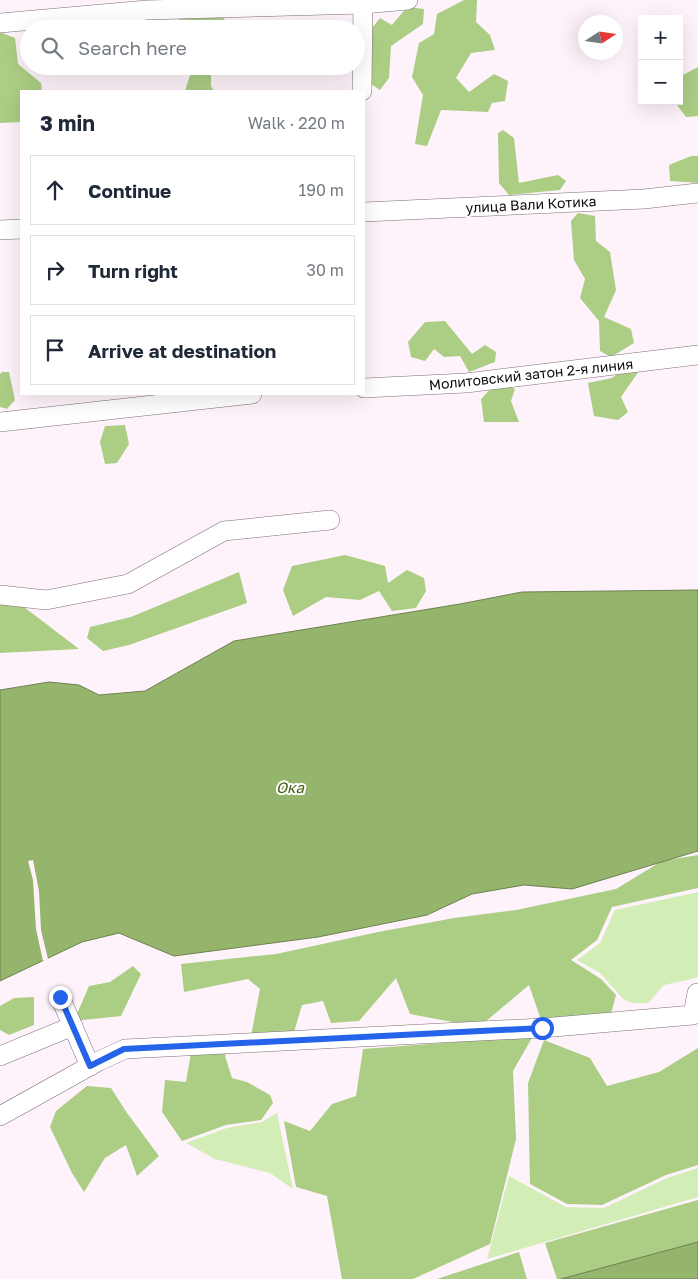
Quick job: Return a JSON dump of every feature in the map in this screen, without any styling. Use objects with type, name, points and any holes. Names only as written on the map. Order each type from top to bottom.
[{"type":"street","points":[[34,20],[147,10],[363,4],[408,0]]},
{"type":"street","points":[[363,4],[363,20]]},
{"type":"street","points":[[0,23],[20,21]]},
{"type":"street","points":[[362,75],[362,90]]},
{"type":"street","name":"улица Вали Котика","points":[[365,212],[644,198],[698,193]]},
{"type":"street","points":[[0,230],[20,229]]},
{"type":"street","name":"Молитовский затон 2-я линия","points":[[365,388],[466,383],[698,355]]},
{"type":"street","points":[[0,422],[243,395]]},
{"type":"street","points":[[0,595],[46,600],[128,584],[224,531],[330,520]]},
{"type":"street","points":[[0,1116],[124,1049],[542,1028],[693,1015],[697,993]]},
{"type":"street","points":[[60,997],[90,1066]]},
{"type":"street","points":[[0,1056],[73,1026]]},
{"type":"shaded area","points":[[464,0],[477,0],[476,22],[490,35],[495,50],[471,53],[456,78],[469,92],[494,74],[508,81],[505,101],[492,103],[488,112],[441,110],[427,146],[415,144],[423,95],[412,77],[419,43],[434,34],[437,14]]},
{"type":"shaded area","points":[[407,7],[424,9],[423,24],[391,46],[389,78],[380,90],[368,82],[369,32],[380,18],[392,25]]},
{"type":"shaded area","points":[[195,11],[217,11],[225,20],[178,20]]},
{"type":"shaded area","points":[[0,32],[15,38],[20,75],[31,75],[41,83],[42,90],[20,90],[20,122],[0,123]]},
{"type":"shaded area","points":[[698,67],[698,116],[686,117],[677,105],[683,105],[683,75]]},
{"type":"shaded area","points":[[190,75],[211,75],[211,86],[213,90],[185,90]]},
{"type":"shaded area","points":[[503,130],[514,138],[519,183],[558,175],[566,181],[560,190],[509,195],[499,183],[498,133]]},
{"type":"shaded area","points":[[691,156],[698,156],[698,183],[670,181],[669,165]]},
{"type":"shaded area","points":[[578,213],[595,216],[596,241],[610,252],[616,290],[604,317],[631,329],[634,343],[611,357],[600,351],[599,321],[580,298],[585,279],[574,260],[571,221]]},
{"type":"shaded area","points":[[445,321],[472,354],[485,345],[496,352],[495,362],[469,372],[460,356],[444,357],[434,349],[425,361],[411,357],[408,342],[425,322]]},
{"type":"shaded area","points":[[632,363],[639,371],[621,397],[628,412],[618,420],[594,416],[588,383],[612,378]]},
{"type":"shaded area","points":[[2,372],[9,372],[15,400],[7,409],[0,407],[0,374]]},
{"type":"shaded area","points":[[498,381],[515,389],[511,401],[519,422],[484,422],[481,399]]},
{"type":"shaded area","points":[[125,425],[129,444],[117,463],[105,464],[100,442],[105,426]]},
{"type":"shaded area","points":[[345,555],[385,566],[388,583],[407,570],[424,578],[426,591],[416,608],[392,611],[379,591],[360,600],[326,597],[293,616],[283,590],[292,566]]},
{"type":"shaded area","points":[[239,572],[247,603],[129,645],[103,651],[87,638],[90,627],[131,617]]},
{"type":"shaded area","points":[[0,602],[20,604],[79,649],[0,653]]},
{"type":"shaded area","points":[[698,855],[698,888],[612,907],[597,940],[571,960],[601,979],[616,995],[610,1018],[540,1017],[529,985],[479,1027],[410,1014],[396,978],[359,1021],[331,1023],[323,1001],[302,1005],[294,1032],[251,1036],[260,989],[248,979],[184,992],[181,964],[276,954],[378,932],[454,918],[516,910],[616,889],[662,861]]},
{"type":"shaded area","points":[[698,892],[698,976],[696,978],[664,985],[648,1003],[632,1003],[622,998],[600,973],[577,960],[600,943],[615,910]]},
{"type":"shaded area","points":[[133,966],[141,974],[121,1016],[74,1021],[89,986],[110,982]]},
{"type":"shaded area","points":[[34,997],[34,1025],[9,1035],[0,1030],[0,1006],[14,998]]},
{"type":"shaded area","points":[[533,1036],[513,1071],[516,1139],[490,1244],[413,1279],[342,1279],[327,1196],[296,1187],[284,1121],[310,1131],[332,1104],[356,1096],[363,1049]]},
{"type":"shaded area","points":[[544,1040],[590,1058],[607,1086],[659,1072],[698,1048],[698,1165],[666,1175],[602,1205],[567,1204],[530,1184],[528,1083]]},
{"type":"shaded area","points":[[229,1047],[225,1056],[232,1078],[247,1082],[270,1095],[273,1103],[261,1120],[226,1125],[182,1141],[162,1112],[165,1080],[186,1082],[191,1053]]},
{"type":"shaded area","points":[[87,1086],[111,1088],[159,1156],[137,1176],[126,1145],[105,1158],[84,1192],[72,1173],[50,1127],[56,1111]]},
{"type":"shaded area","points":[[277,1113],[293,1189],[270,1173],[215,1159],[186,1143],[227,1128],[262,1122]]},
{"type":"shaded area","points":[[698,1168],[698,1197],[487,1259],[509,1176],[566,1207],[604,1208],[667,1178]]},
{"type":"shaded area","points":[[698,1200],[698,1251],[593,1279],[557,1279],[545,1243]]},
{"type":"shaded area","points":[[519,1252],[527,1279],[437,1279]]},
{"type":"water","name":"Ока","points":[[698,590],[698,851],[572,889],[524,885],[472,894],[427,915],[318,937],[174,956],[119,933],[82,942],[0,981],[0,690],[49,682],[79,685],[99,695],[145,691],[234,641],[522,592]]},
{"type":"water","points":[[698,1242],[698,1279],[561,1279]]},
{"type":"pier","points":[[33,860],[39,891],[41,930],[48,959],[43,961],[36,929],[33,880],[28,861]]},
{"type":"route","points":[[60,997],[90,1066],[124,1049],[542,1028]]}]
